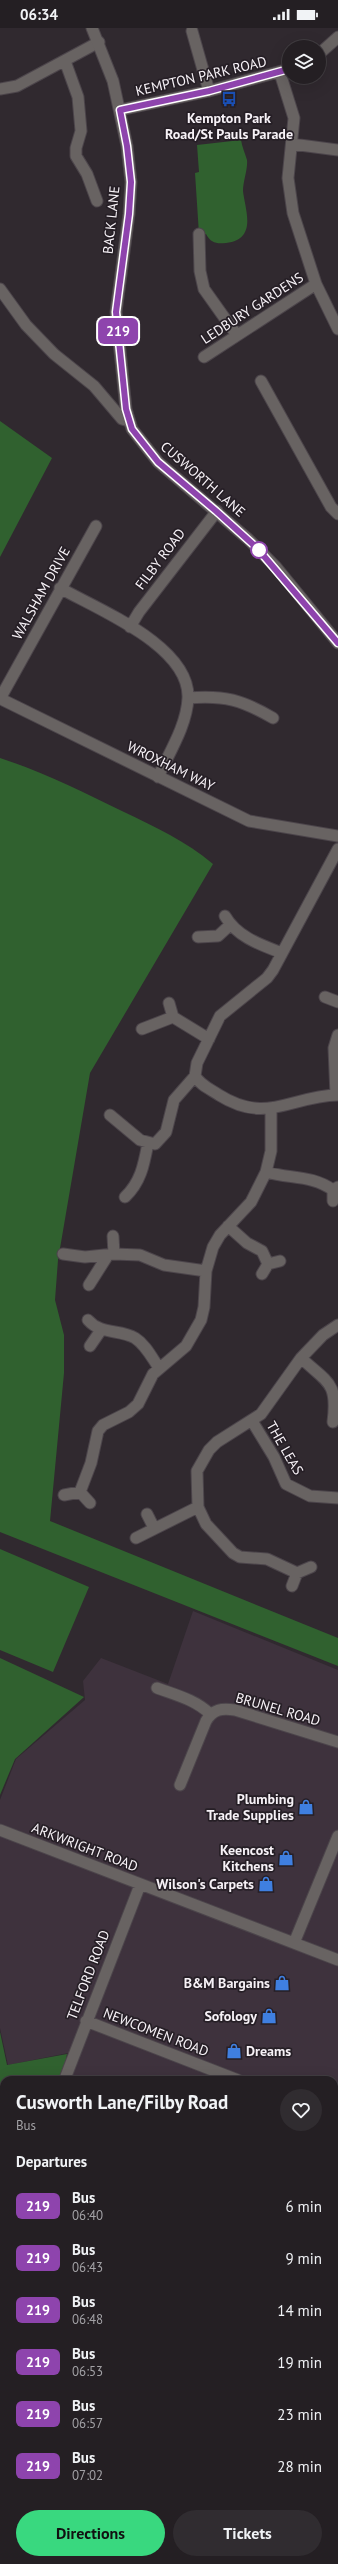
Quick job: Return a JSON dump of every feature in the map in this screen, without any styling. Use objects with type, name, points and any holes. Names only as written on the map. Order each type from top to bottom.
[{"type":"street","name":"BACK LANE","points":[[92,28],[99,42],[120,110],[127,146],[131,182],[129,214],[116,312],[129,421]]},
{"type":"street","points":[[326,47],[338,36],[331,28]]},
{"type":"street","points":[[192,30],[209,91]]},
{"type":"street","points":[[0,89],[17,86],[99,42]]},
{"type":"street","points":[[65,61],[78,97],[81,131],[76,148],[76,156],[87,174],[98,201]]},
{"type":"street","name":"KEMPTON PARK ROAD","points":[[120,110],[209,91],[282,72]]},
{"type":"street","points":[[287,84],[294,118],[288,178],[298,234],[316,284],[338,329]]},
{"type":"street","points":[[292,144],[338,150]]},
{"type":"street","points":[[199,234],[200,270],[204,289],[236,334]]},
{"type":"street","name":"LEDBURY GARDENS","points":[[204,357],[236,334],[316,284]]},
{"type":"street","name":"CUSWORTH LANE","points":[[0,289],[26,325],[54,354],[94,386],[122,419],[129,421],[137,438],[158,462],[216,511],[276,568],[338,643]]},
{"type":"street","points":[[261,381],[331,507],[338,514]]},
{"type":"street","name":"FILBY ROAD","points":[[130,627],[139,612],[216,511]]},
{"type":"street","name":"WALSHAM DRIVE","points":[[2,695],[60,588],[96,526]]},
{"type":"street","points":[[60,588],[130,627],[160,646],[174,660],[183,674],[188,698],[184,719],[158,777]]},
{"type":"street","name":"WROXHAM WAY","points":[[2,695],[3,700],[249,821],[338,836]]},
{"type":"street","points":[[188,698],[213,696],[232,699],[248,704],[275,719]]},
{"type":"street","points":[[110,1114],[133,1135],[148,1143],[158,1143],[163,1138],[174,1100],[195,1076],[197,1063],[220,1016],[267,978],[338,849]]},
{"type":"street","points":[[198,937],[218,936],[228,920],[248,938],[282,953]]},
{"type":"street","points":[[325,997],[338,1002]]},
{"type":"street","points":[[169,1003],[173,1017],[208,1039]]},
{"type":"street","points":[[142,1029],[173,1017]]},
{"type":"street","points":[[195,1076],[199,1082],[231,1102],[251,1108],[271,1109],[319,1095],[337,1095],[334,1048],[338,1035]]},
{"type":"street","points":[[80,1492],[91,1463],[98,1431],[103,1425],[129,1412],[138,1404],[160,1368],[176,1357],[186,1346],[201,1320],[204,1307],[206,1271],[213,1247],[228,1226],[251,1202],[266,1172],[271,1151],[271,1109]]},
{"type":"street","points":[[126,1197],[136,1187],[148,1143]]},
{"type":"street","points":[[266,1172],[287,1178],[316,1180],[335,1193]]},
{"type":"street","points":[[228,1226],[247,1243],[262,1251],[268,1264]]},
{"type":"street","points":[[89,1285],[111,1255],[113,1236]]},
{"type":"street","points":[[63,1254],[85,1257],[140,1255],[164,1265],[206,1271]]},
{"type":"street","points":[[262,1274],[268,1264],[280,1261]]},
{"type":"street","points":[[88,1320],[101,1330],[134,1338],[142,1344],[160,1368]]},
{"type":"street","points":[[298,1573],[267,1559],[240,1557],[233,1553],[206,1524],[198,1507],[197,1471],[202,1461],[217,1442],[252,1421],[268,1406],[301,1358],[323,1335],[338,1324]]},
{"type":"street","points":[[90,1346],[101,1330]]},
{"type":"street","points":[[301,1358],[332,1386],[337,1406],[333,1422]]},
{"type":"street","name":"THE LEAS","points":[[252,1421],[274,1457],[286,1484],[310,1496],[338,1498]]},
{"type":"street","points":[[64,1495],[80,1492]]},
{"type":"street","points":[[80,1492],[90,1503]]},
{"type":"street","points":[[136,1538],[198,1507]]},
{"type":"street","points":[[147,1514],[154,1528]]},
{"type":"street","points":[[292,1586],[298,1573],[311,1567]]},
{"type":"street","points":[[157,1688],[190,1700],[203,1707],[210,1714],[180,1785]]},
{"type":"street","name":"BRUNEL ROAD","points":[[210,1714],[224,1709],[235,1710],[338,1742]]},
{"type":"street","name":"ARKWRIGHT ROAD","points":[[0,1830],[338,1960]]},
{"type":"street","points":[[294,1943],[338,1836]]},
{"type":"street","name":"TELFORD ROAD","points":[[66,2076],[86,2021],[140,1885]]},
{"type":"street","name":"NEWCOMEN ROAD","points":[[86,2021],[228,2076]]},
{"type":"shaded area","points":[[193,1611],[338,1670],[338,2076],[65,2076],[68,2053],[8,2065],[0,2028],[0,1800],[16,1759],[85,1700],[83,1681],[101,1658],[168,1684]]},
{"type":"green space","points":[[241,140],[247,160],[243,191],[247,215],[246,230],[242,236],[236,240],[226,243],[217,243],[212,241],[206,234],[199,234],[195,173],[199,172],[197,145]]},
{"type":"green space","points":[[0,421],[52,458],[0,557]]},
{"type":"green space","points":[[0,758],[63,783],[147,823],[181,841],[213,864],[90,1073],[58,1260],[55,1300],[64,1335],[64,1373],[50,1521],[338,1638],[338,1666],[0,1532]]},
{"type":"green space","points":[[0,1549],[89,1587],[53,1672],[0,1650]]},
{"type":"green space","points":[[0,1658],[84,1697],[15,1759],[0,1795]]},
{"type":"green space","points":[[0,2032],[7,2065],[67,2054],[63,2076],[0,2076]]},
{"type":"bus line","name":"219","points":[[282,72],[209,91],[120,110],[127,146],[131,182],[129,214],[118,285],[116,312],[126,409],[132,429],[137,438],[158,462],[176,479],[248,539],[276,568],[338,643]]},
{"type":"place","name":"Kempton Park Road/St Pauls Parade","points":[[229,99]]},
{"type":"place","name":"Plumbing Trade Supplies","points":[[306,1807]]},
{"type":"place","name":"Keencost Kitchens","points":[[286,1858]]},
{"type":"place","name":"Wilson's Carpets","points":[[266,1884]]},
{"type":"place","name":"B&M Bargains","points":[[282,1983]]},
{"type":"place","name":"Sofology","points":[[269,2016]]},
{"type":"place","name":"Dreams","points":[[234,2051]]}]
